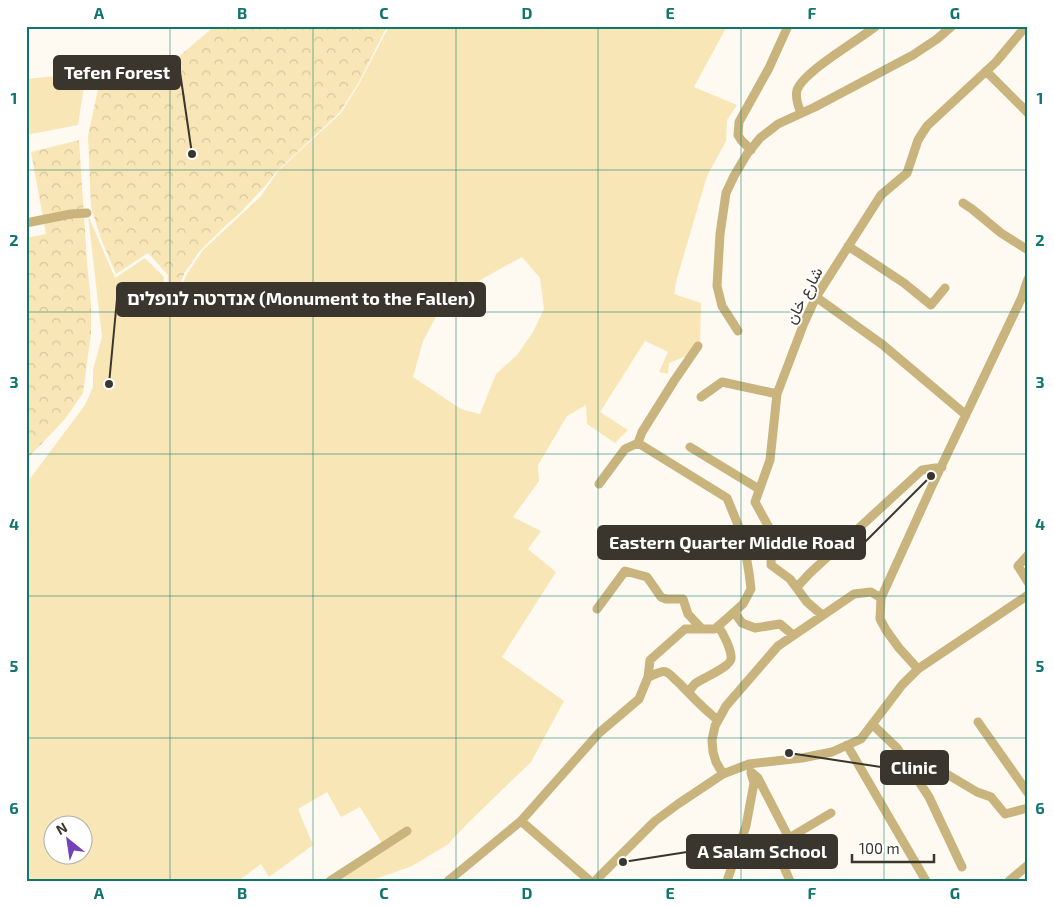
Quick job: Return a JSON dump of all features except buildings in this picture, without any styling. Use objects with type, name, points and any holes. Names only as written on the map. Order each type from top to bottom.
[{"type":"street","points":[[751,150],[738,134],[739,122],[769,68],[788,26]]},
{"type":"street","points":[[801,113],[796,96],[804,81],[834,56],[876,26]]},
{"type":"street","points":[[738,331],[722,306],[717,286],[720,234],[726,192],[751,150],[760,138],[771,129],[913,55],[952,26]]},
{"type":"street","name":"شارع خان","points":[[822,616],[807,602],[790,578],[771,565],[772,533],[755,502],[770,460],[777,394],[816,297],[881,195],[907,173],[918,140],[927,126],[996,62],[1026,26]]},
{"type":"street","points":[[986,71],[1028,113]]},
{"type":"street","points":[[963,203],[1001,233],[1028,250]]},
{"type":"street","points":[[26,223],[71,214],[87,213]]},
{"type":"street","points":[[848,246],[904,283],[931,305],[945,288]]},
{"type":"street","points":[[918,669],[886,630],[880,619],[881,598],[966,415],[1025,299],[1028,279]]},
{"type":"street","points":[[816,297],[883,345],[966,415]]},
{"type":"street","points":[[599,484],[625,449],[638,443],[642,432],[663,398],[698,346]]},
{"type":"street","points":[[701,397],[722,382],[777,394]]},
{"type":"street","points":[[448,881],[521,821],[598,733],[639,699],[648,677],[650,660],[685,629],[715,629],[744,604],[751,589],[750,573],[742,537],[727,498],[638,443]]},
{"type":"street","points":[[690,447],[759,489]]},
{"type":"street","points":[[796,587],[922,470],[942,466]]},
{"type":"street","points":[[1028,555],[1018,566],[1028,582]]},
{"type":"street","points":[[597,609],[625,571],[647,577],[661,597],[666,599],[683,599],[688,614],[702,629]]},
{"type":"street","points":[[723,774],[713,752],[712,740],[715,726],[726,706],[778,646],[854,594],[871,592],[881,598]]},
{"type":"street","points":[[596,881],[655,821],[723,774],[832,752],[861,739],[902,685],[918,669],[1028,595]]},
{"type":"street","points":[[734,612],[742,623],[755,628],[780,624],[793,635]]},
{"type":"street","points":[[688,692],[694,684],[723,668],[731,659],[728,643],[718,626]]},
{"type":"street","points":[[648,677],[660,671],[666,672],[718,720]]},
{"type":"street","points":[[978,722],[1028,793]]},
{"type":"street","points":[[872,724],[897,748],[929,797],[962,867]]},
{"type":"street","points":[[847,745],[926,881]]},
{"type":"street","points":[[750,768],[758,778],[789,838]]},
{"type":"street","points":[[727,881],[746,826],[754,783],[750,768]]},
{"type":"street","points":[[945,773],[977,792],[991,797],[1005,814],[1028,808]]},
{"type":"street","points":[[790,881],[783,865],[781,854],[789,838],[831,813]]},
{"type":"street","points":[[521,821],[590,881]]},
{"type":"street","points":[[330,880],[407,830]]},
{"type":"street","points":[[1009,881],[1028,865]]},
{"type":"street","points":[[1017,881],[1028,871]]},
{"type":"green space","points":[[215,26],[387,26],[359,82],[340,112],[276,172],[240,213],[199,252],[185,272],[177,292],[167,291],[168,275],[148,253],[116,274],[101,239],[91,207],[88,136],[100,80],[105,67],[177,58]]},
{"type":"green space","points":[[389,26],[727,26],[694,87],[737,105],[727,120],[726,141],[707,176],[674,294],[701,303],[700,345],[689,355],[669,363],[668,374],[659,372],[668,352],[645,341],[600,412],[628,430],[615,443],[587,424],[586,405],[567,416],[538,465],[539,481],[513,517],[541,531],[528,549],[556,572],[502,657],[564,701],[531,762],[447,845],[412,866],[370,881],[339,881],[365,859],[385,848],[360,807],[341,817],[327,792],[298,809],[313,845],[269,877],[261,864],[238,881],[26,881],[26,484],[85,405],[93,387],[93,370],[102,337],[88,215],[115,278],[145,258],[164,277],[164,291],[177,295],[187,274],[203,250],[261,196],[278,171],[341,113],[359,84]],"holes":[[[522,257],[540,278],[544,309],[533,332],[517,355],[496,374],[480,414],[461,409],[413,377],[423,341],[437,315],[482,279]]]},
{"type":"green space","points":[[86,73],[78,125],[26,135],[26,79]]},
{"type":"green space","points":[[79,140],[91,304],[91,333],[83,393],[65,419],[26,460],[26,238],[46,234],[31,152]]},
{"type":"place","name":"Tefen Forest","points":[[192,154]]},
{"type":"place","name":"אנדרטה לנופלים (Monument to the Fallen)","points":[[109,384]]},
{"type":"place","name":"Eastern Quarter Middle Road","points":[[931,476]]},
{"type":"place","name":"Clinic","points":[[789,753]]},
{"type":"place","name":"A Salam School","points":[[623,862]]}]
